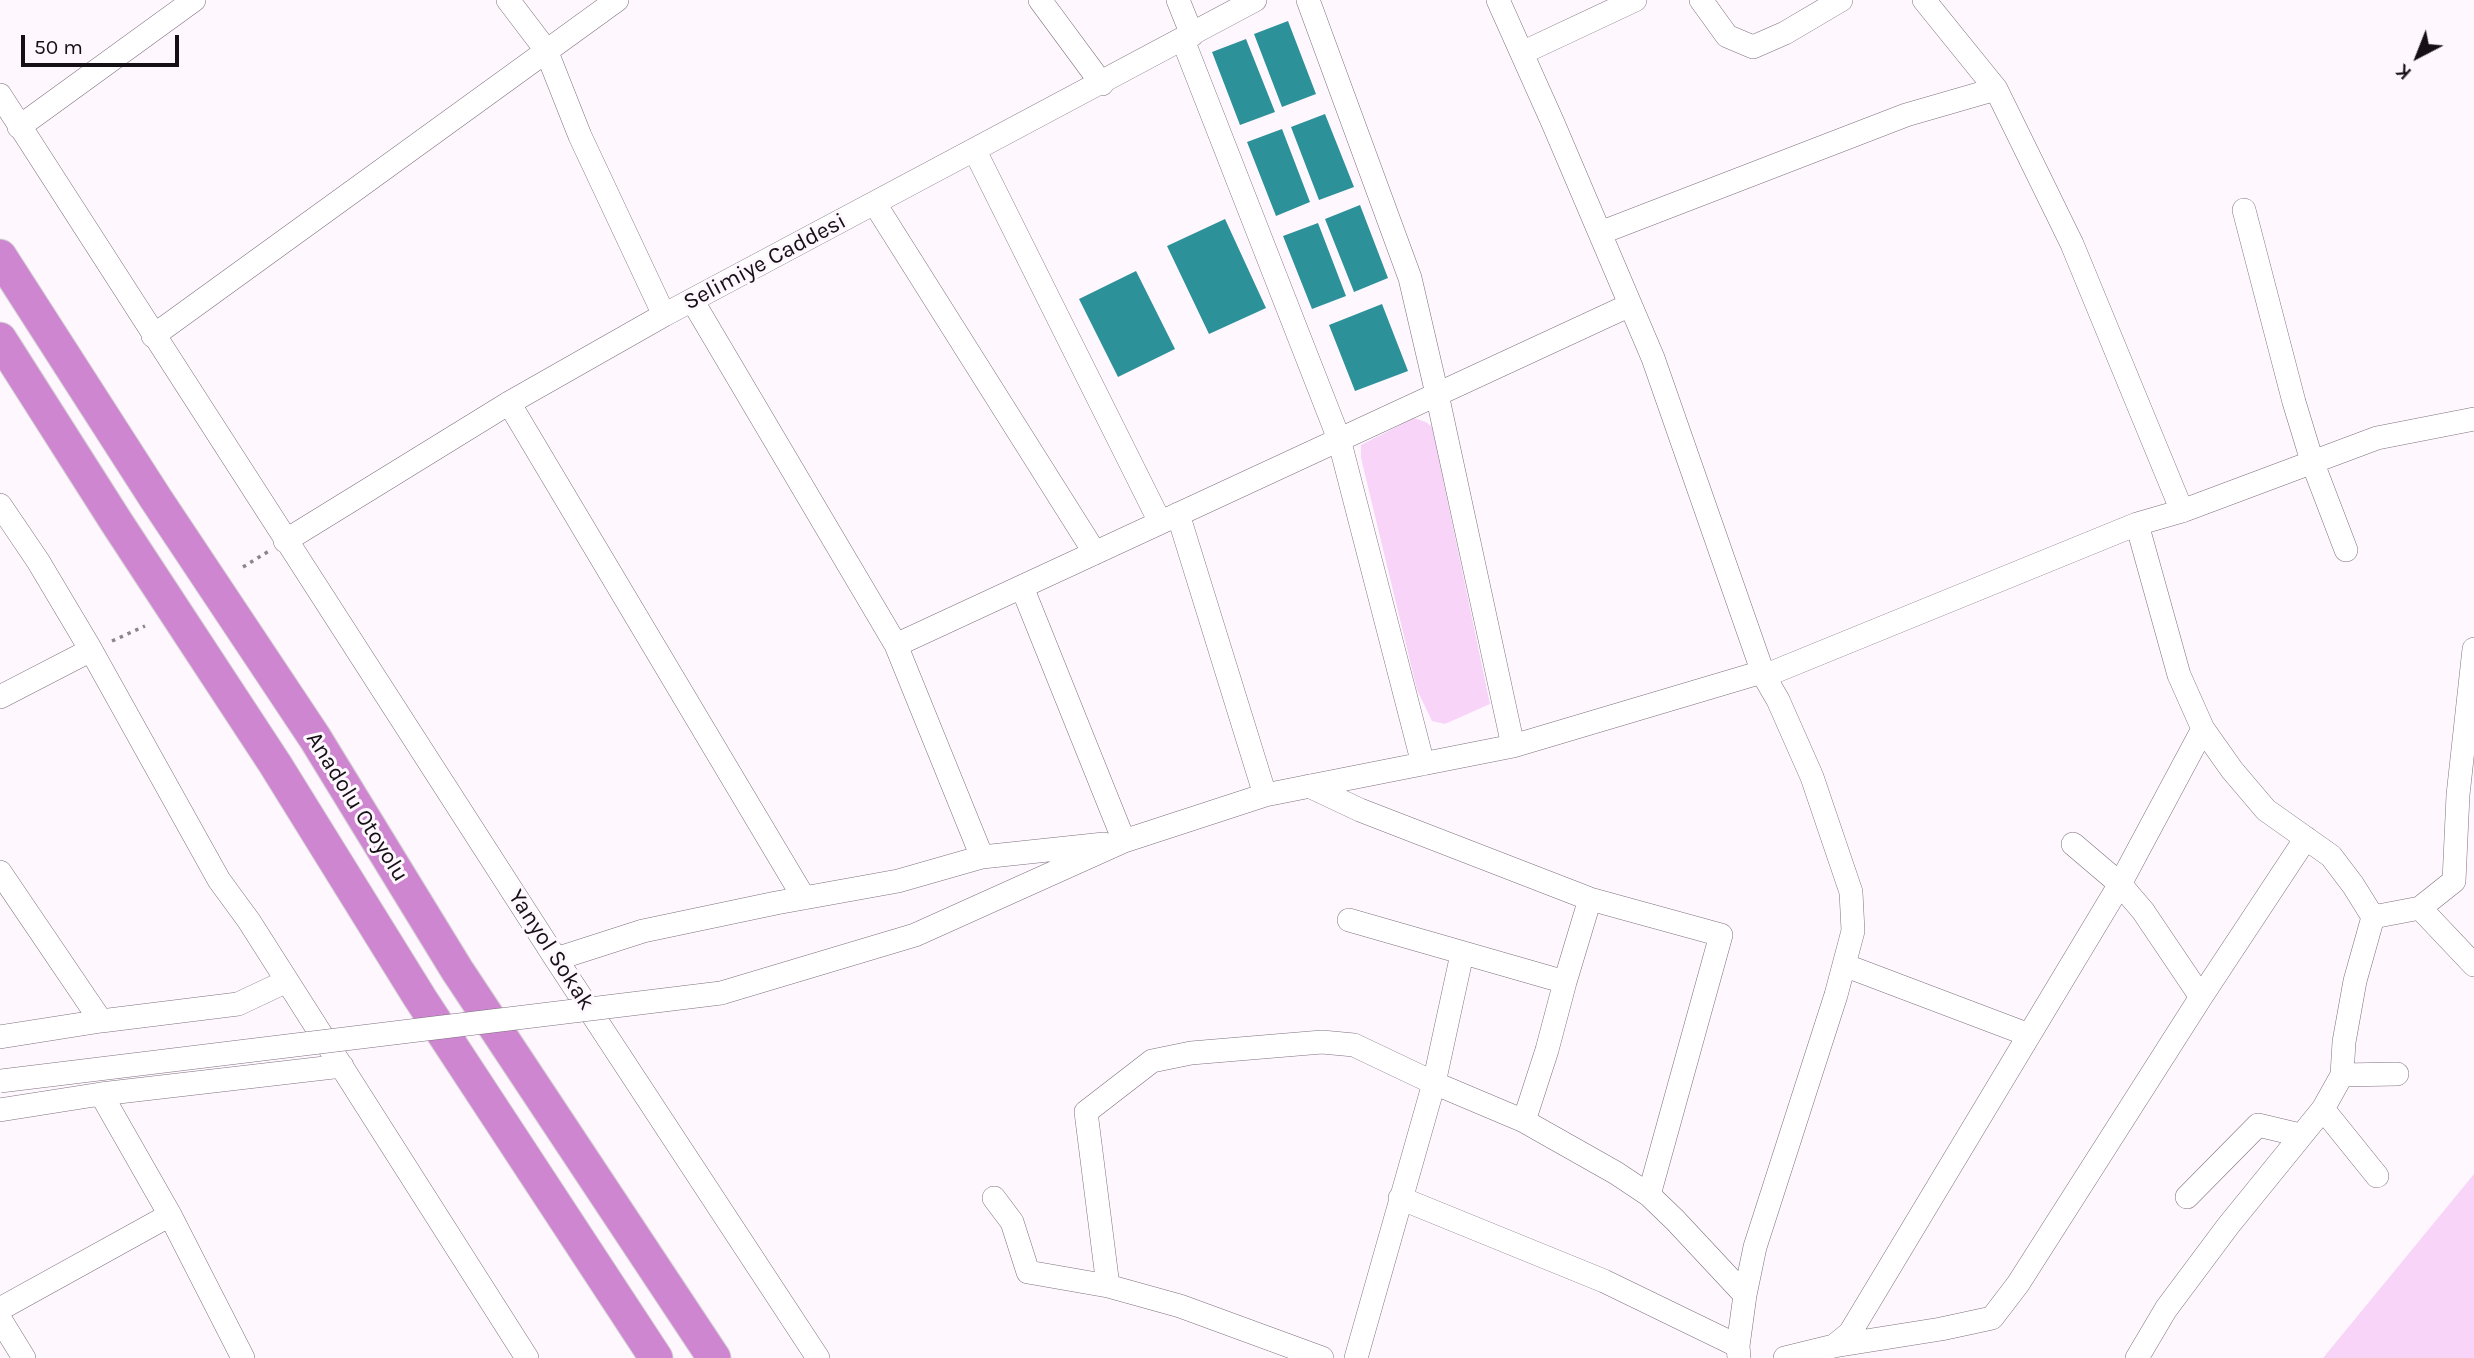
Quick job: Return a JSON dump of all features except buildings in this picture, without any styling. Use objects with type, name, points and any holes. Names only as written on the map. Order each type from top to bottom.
[{"type":"highway","name":"Anadolu Otoyolu","points":[[0,256],[156,499],[315,738],[457,970],[714,1358]]},
{"type":"highway","name":"Anadolu Otoyolu","points":[[0,339],[275,764],[420,998],[656,1358]]},
{"type":"street","points":[[19,127],[194,0]]},
{"type":"street","points":[[508,0],[546,51],[580,136],[664,315]]},
{"type":"street","points":[[153,335],[617,0]]},
{"type":"street","points":[[1040,0],[1102,83]]},
{"type":"street","points":[[1178,0],[1188,38],[1339,439],[1423,764]]},
{"type":"street","name":"Selimiye Caddesi","points":[[285,541],[509,403],[664,315],[1255,0]]},
{"type":"street","points":[[1308,0],[1410,278],[1513,746]]},
{"type":"street","points":[[1400,1198],[1604,1281],[1739,1352],[1745,1295],[1755,1247],[1853,932],[1851,892],[1812,777],[1778,700],[1763,674],[1653,358],[1498,0]]},
{"type":"street","points":[[1522,53],[1635,0]]},
{"type":"street","points":[[1701,0],[1727,36],[1753,47],[1785,33],[1841,0]]},
{"type":"street","points":[[1935,3],[1996,89],[2072,244],[2182,511]]},
{"type":"street","points":[[1600,233],[1906,115],[1996,89]]},
{"type":"street","name":"Yanyol Sokak","points":[[0,95],[285,541],[818,1358]]},
{"type":"street","points":[[975,150],[1169,518],[1265,795]]},
{"type":"street","points":[[875,204],[1095,553]]},
{"type":"street","points":[[2244,210],[2294,402],[2312,461],[2346,550]]},
{"type":"street","points":[[692,300],[896,645],[982,857]]},
{"type":"street","points":[[896,645],[1630,305]]},
{"type":"street","points":[[509,403],[804,898]]},
{"type":"street","points":[[0,1081],[721,993],[915,935],[1124,841],[1265,795],[1513,746],[1763,674],[2137,524],[2182,511],[2312,461],[2377,438],[2474,419]]},
{"type":"street","points":[[0,505],[92,650],[219,880],[249,921],[527,1358]]},
{"type":"street","points":[[2137,524],[2179,675],[2203,729],[2232,770],[2266,810],[2331,856],[2373,918],[2355,981],[2344,1042],[2342,1075],[2323,1109],[2228,1226],[2166,1309],[2137,1358]]},
{"type":"street","points":[[1022,587],[1124,841]]},
{"type":"street","points":[[2373,918],[2420,908],[2464,884],[2465,850],[2458,795],[2470,712],[2474,649]]},
{"type":"street","points":[[0,697],[92,650]]},
{"type":"street","points":[[1834,1346],[1850,1333],[2120,884],[2203,729]]},
{"type":"street","points":[[1309,786],[1360,810],[1590,899],[1721,935],[1649,1195]]},
{"type":"street","points":[[1785,1358],[1834,1346],[1992,1318],[2018,1284],[2306,838]]},
{"type":"street","points":[[556,959],[643,931],[898,881],[982,857],[1124,841]]},
{"type":"street","points":[[2073,844],[2120,884],[2143,911],[2201,997]]},
{"type":"street","points":[[0,872],[101,1020]]},
{"type":"street","points":[[1524,1121],[1548,1050],[1564,982],[1590,899]]},
{"type":"street","points":[[2420,908],[2474,965]]},
{"type":"street","points":[[1349,920],[1564,982]]},
{"type":"street","points":[[1356,1358],[1434,1083],[1462,954]]},
{"type":"street","points":[[1844,964],[2029,1035]]},
{"type":"street","points":[[0,1037],[101,1020],[238,1004],[286,981]]},
{"type":"street","points":[[1108,1286],[1086,1112],[1152,1061],[1191,1054],[1322,1042],[1354,1045],[1524,1121],[1616,1173],[1649,1195],[1745,1295]]},
{"type":"street","points":[[0,1110],[101,1094],[342,1066]]},
{"type":"street","points":[[2342,1075],[2397,1074]]},
{"type":"street","points":[[101,1094],[170,1215],[243,1358]]},
{"type":"street","points":[[2323,1109],[2377,1176]]},
{"type":"street","points":[[2187,1197],[2258,1125],[2300,1135]]},
{"type":"street","points":[[993,1198],[1012,1222],[1028,1272],[1108,1286],[1180,1306],[1322,1358]]},
{"type":"street","points":[[0,1309],[170,1215]]},
{"type":"street","points":[[0,1319],[24,1358]]},
{"type":"path","points":[[243,567],[285,541]]},
{"type":"path","points":[[92,650],[145,626]]},
{"type":"shaded area","points":[[1414,418],[1432,427],[1490,704],[1445,724],[1432,721],[1417,690],[1361,458],[1361,445]]},
{"type":"shaded area","points":[[2474,1174],[2474,1358],[2323,1358]]}]
